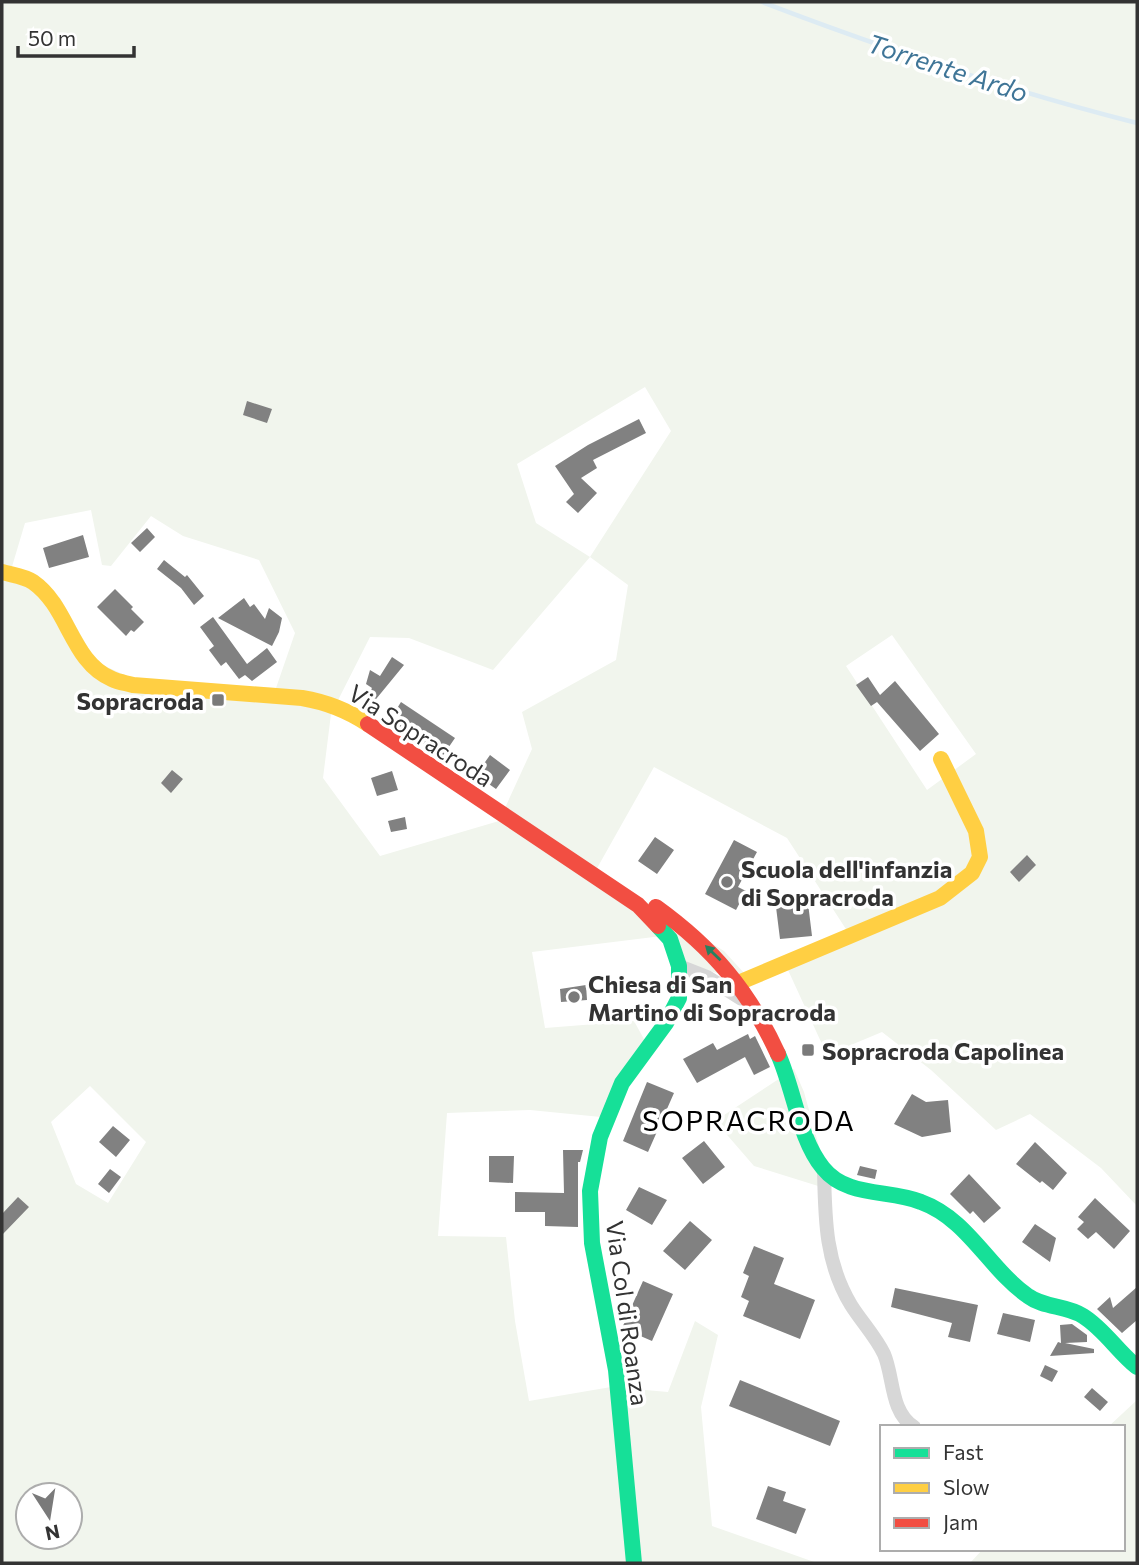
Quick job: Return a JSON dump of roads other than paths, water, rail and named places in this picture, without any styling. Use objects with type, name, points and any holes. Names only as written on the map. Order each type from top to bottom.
[{"type":"street","name":"Via Sopracroda","points":[[2,572],[31,581],[41,588],[56,606],[90,666],[109,680],[133,685],[302,698],[341,708],[638,905],[670,939],[679,966]]},
{"type":"street","points":[[738,983],[940,898],[972,873],[980,857],[976,831],[941,759]]},
{"type":"street","points":[[638,905],[652,904],[662,911],[718,957],[738,983],[755,1007],[778,1053],[811,1149],[831,1177],[848,1187],[913,1199],[940,1211],[1030,1297],[1086,1317],[1137,1367]]},
{"type":"street","points":[[679,966],[707,976],[755,1007]]},
{"type":"street","name":"Via Col di Roanza","points":[[634,1563],[616,1370],[592,1243],[590,1191],[594,1160],[608,1114],[622,1083],[670,1017],[679,999],[679,966]]},
{"type":"street","points":[[824,1169],[825,1223],[831,1259],[850,1303],[884,1356],[902,1417],[912,1425]]},
{"type":"waterway","name":"Torrente Ardo","points":[[762,2],[948,68],[1137,123]]},
{"type":"place","name":"Sopracroda","points":[[218,700]]},
{"type":"place","name":"Scuola dell'infanzia di Sopracroda","points":[[727,882]]},
{"type":"place","name":"Chiesa di San Martino di Sopracroda","points":[[574,997]]},
{"type":"place","name":"Sopracroda Capolinea","points":[[808,1050]]},
{"type":"district","name":"SOPRACRODA","points":[[749,1120]]}]
